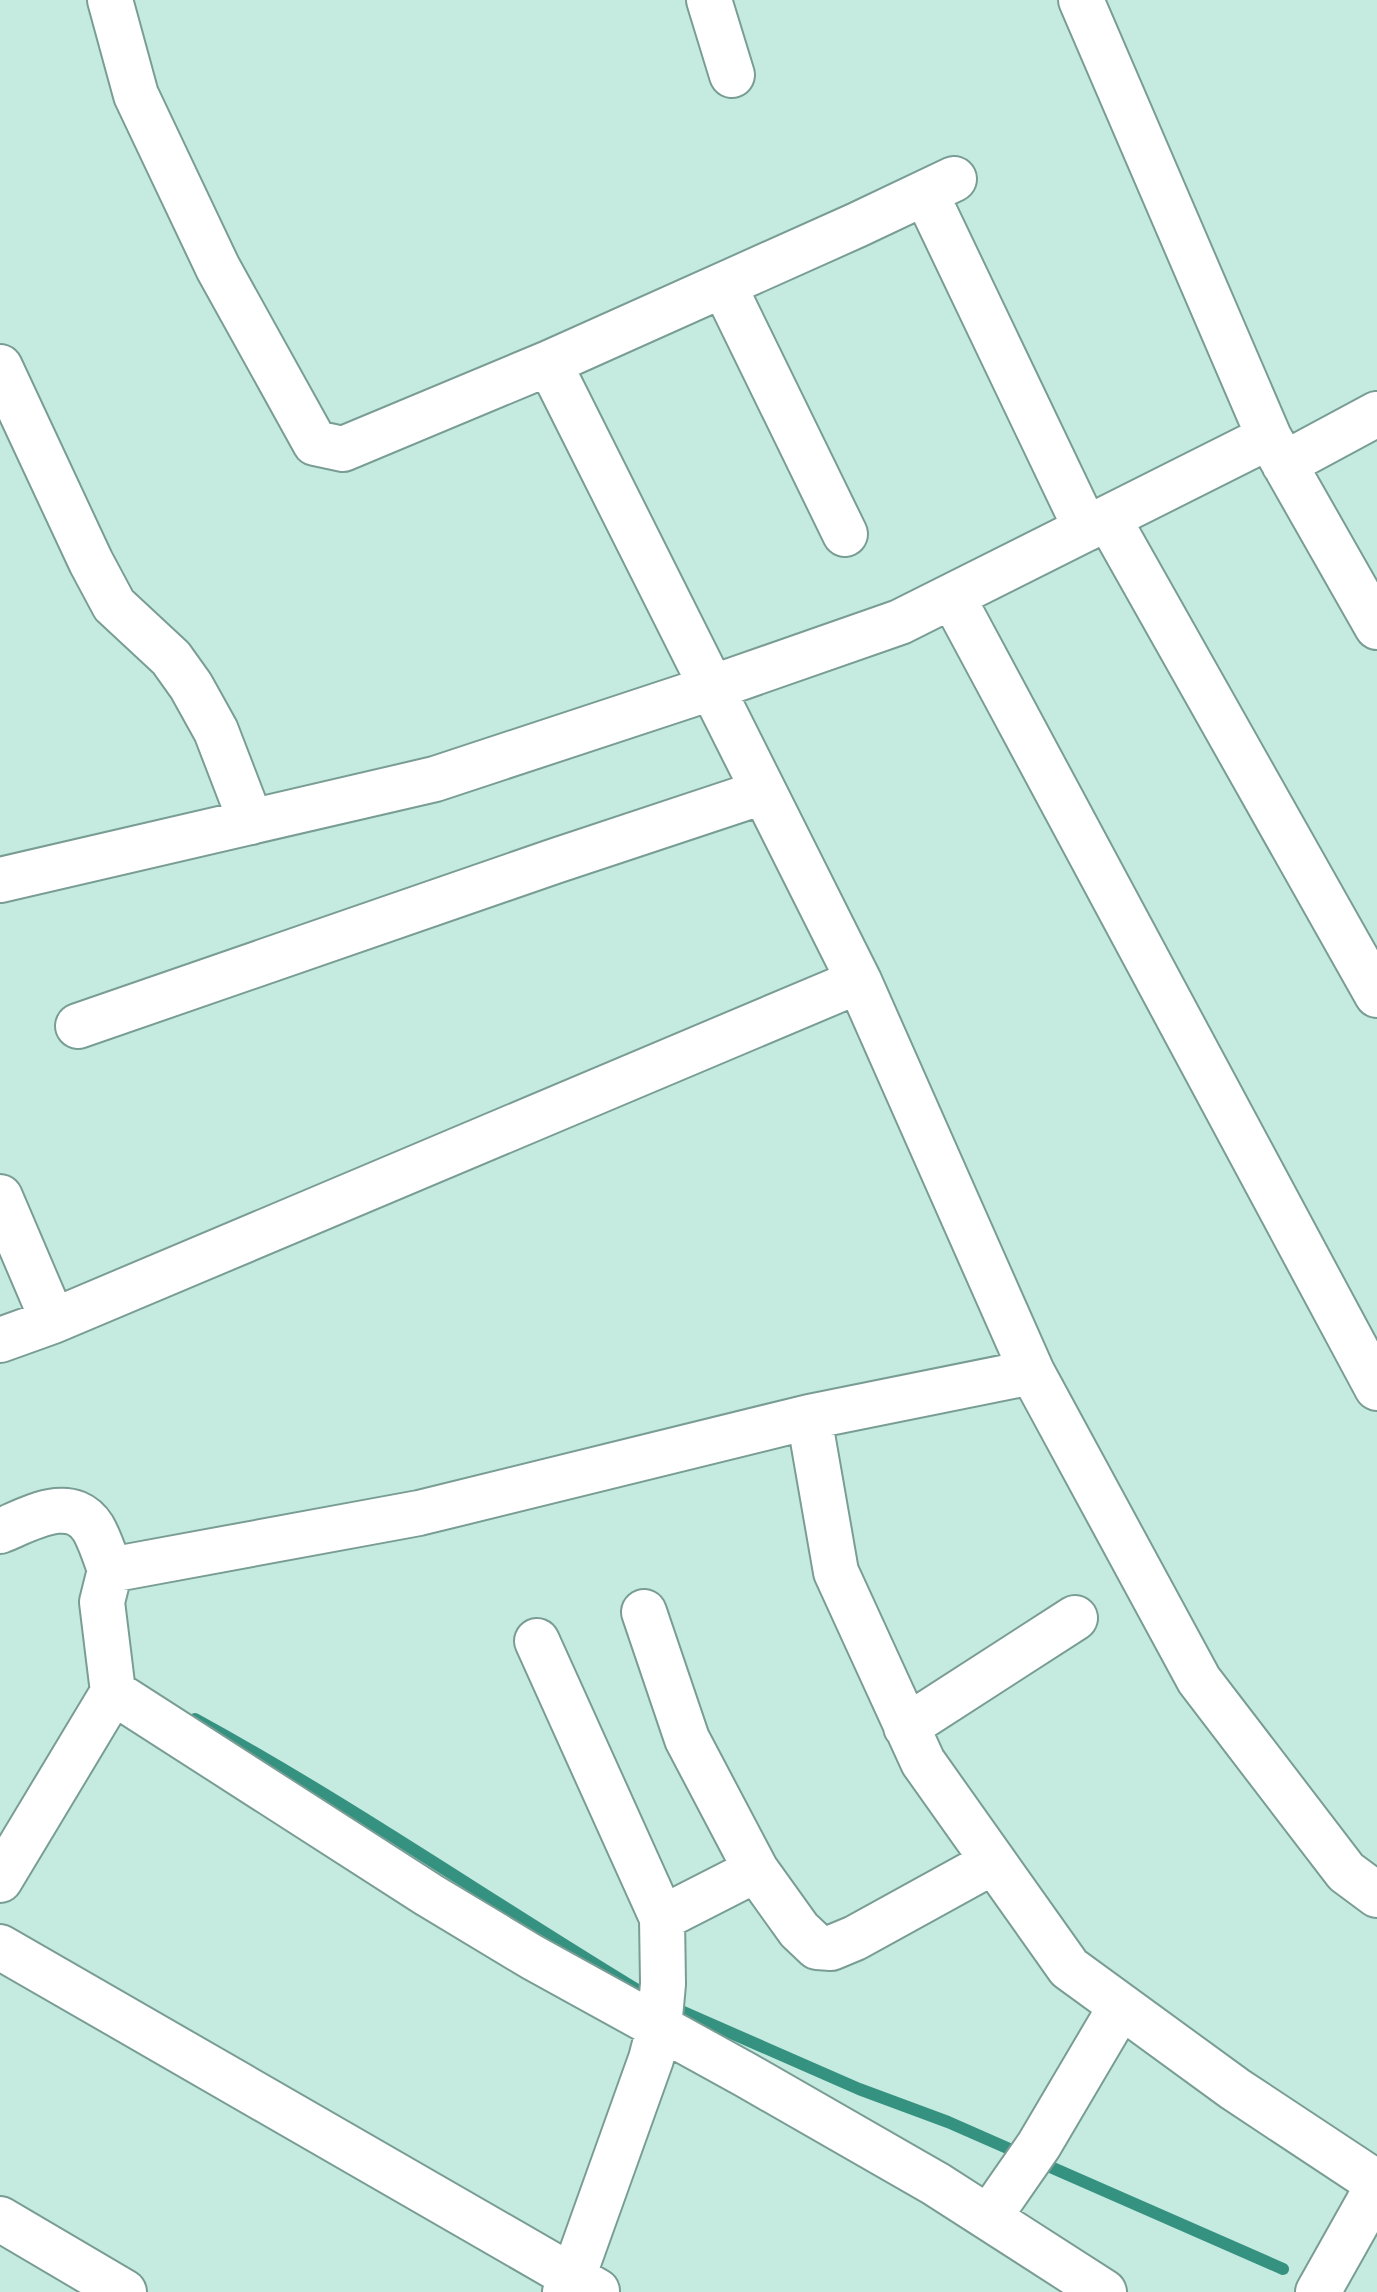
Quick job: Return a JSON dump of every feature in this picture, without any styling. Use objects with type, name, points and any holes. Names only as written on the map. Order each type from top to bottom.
[{"type":"street","points":[[110,0],[136,95],[218,268],[315,443],[343,449],[724,286],[940,186],[1097,523],[1377,995]]},
{"type":"street","points":[[709,0],[732,75]]},
{"type":"street","points":[[1081,0],[1276,450],[1377,627]]},
{"type":"street","points":[[724,286],[845,534]]},
{"type":"street","points":[[549,363],[859,981],[1032,1372],[1199,1680],[1346,1872],[1377,1895]]},
{"type":"street","points":[[0,367],[114,605],[171,658],[191,686],[216,731],[251,822]]},
{"type":"street","points":[[0,880],[435,779],[711,688],[900,622],[1097,523],[1276,450],[1377,414]]},
{"type":"street","points":[[952,596],[1377,1388]]},
{"type":"street","points":[[78,1026],[763,792]]},
{"type":"street","points":[[0,1340],[53,1321],[859,981]]},
{"type":"street","points":[[0,1197],[53,1321]]},
{"type":"street","points":[[110,1570],[419,1513],[809,1417],[1032,1372]]},
{"type":"street","points":[[809,1417],[836,1572],[906,1727],[923,1762],[1069,1968],[1235,2089],[1377,2185],[1318,2292]]},
{"type":"street","points":[[0,1531],[43,1513],[66,1510],[83,1518],[93,1528],[110,1570],[102,1602],[113,1692],[0,1880]]},
{"type":"street","points":[[644,1612],[687,1739],[756,1870],[799,1930],[817,1947],[831,1948],[855,1938],[993,1862]]},
{"type":"street","points":[[906,1727],[1075,1618]]},
{"type":"street","points":[[0,1947],[579,2287],[659,2028],[663,1984],[662,1918],[537,1641]]},
{"type":"street","points":[[113,1692],[429,1895],[659,2028],[759,2083],[1000,2201],[1104,2292]]},
{"type":"street","points":[[662,1918],[756,1870]]},
{"type":"street","points":[[1000,2201],[1039,2145],[1121,2006]]},
{"type":"street","points":[[0,2219],[124,2292]]},
{"type":"waterway","points":[[195,1719],[309,1785],[644,1994]]},
{"type":"waterway","points":[[681,2011],[859,2089],[948,2122],[1283,2269]]}]
